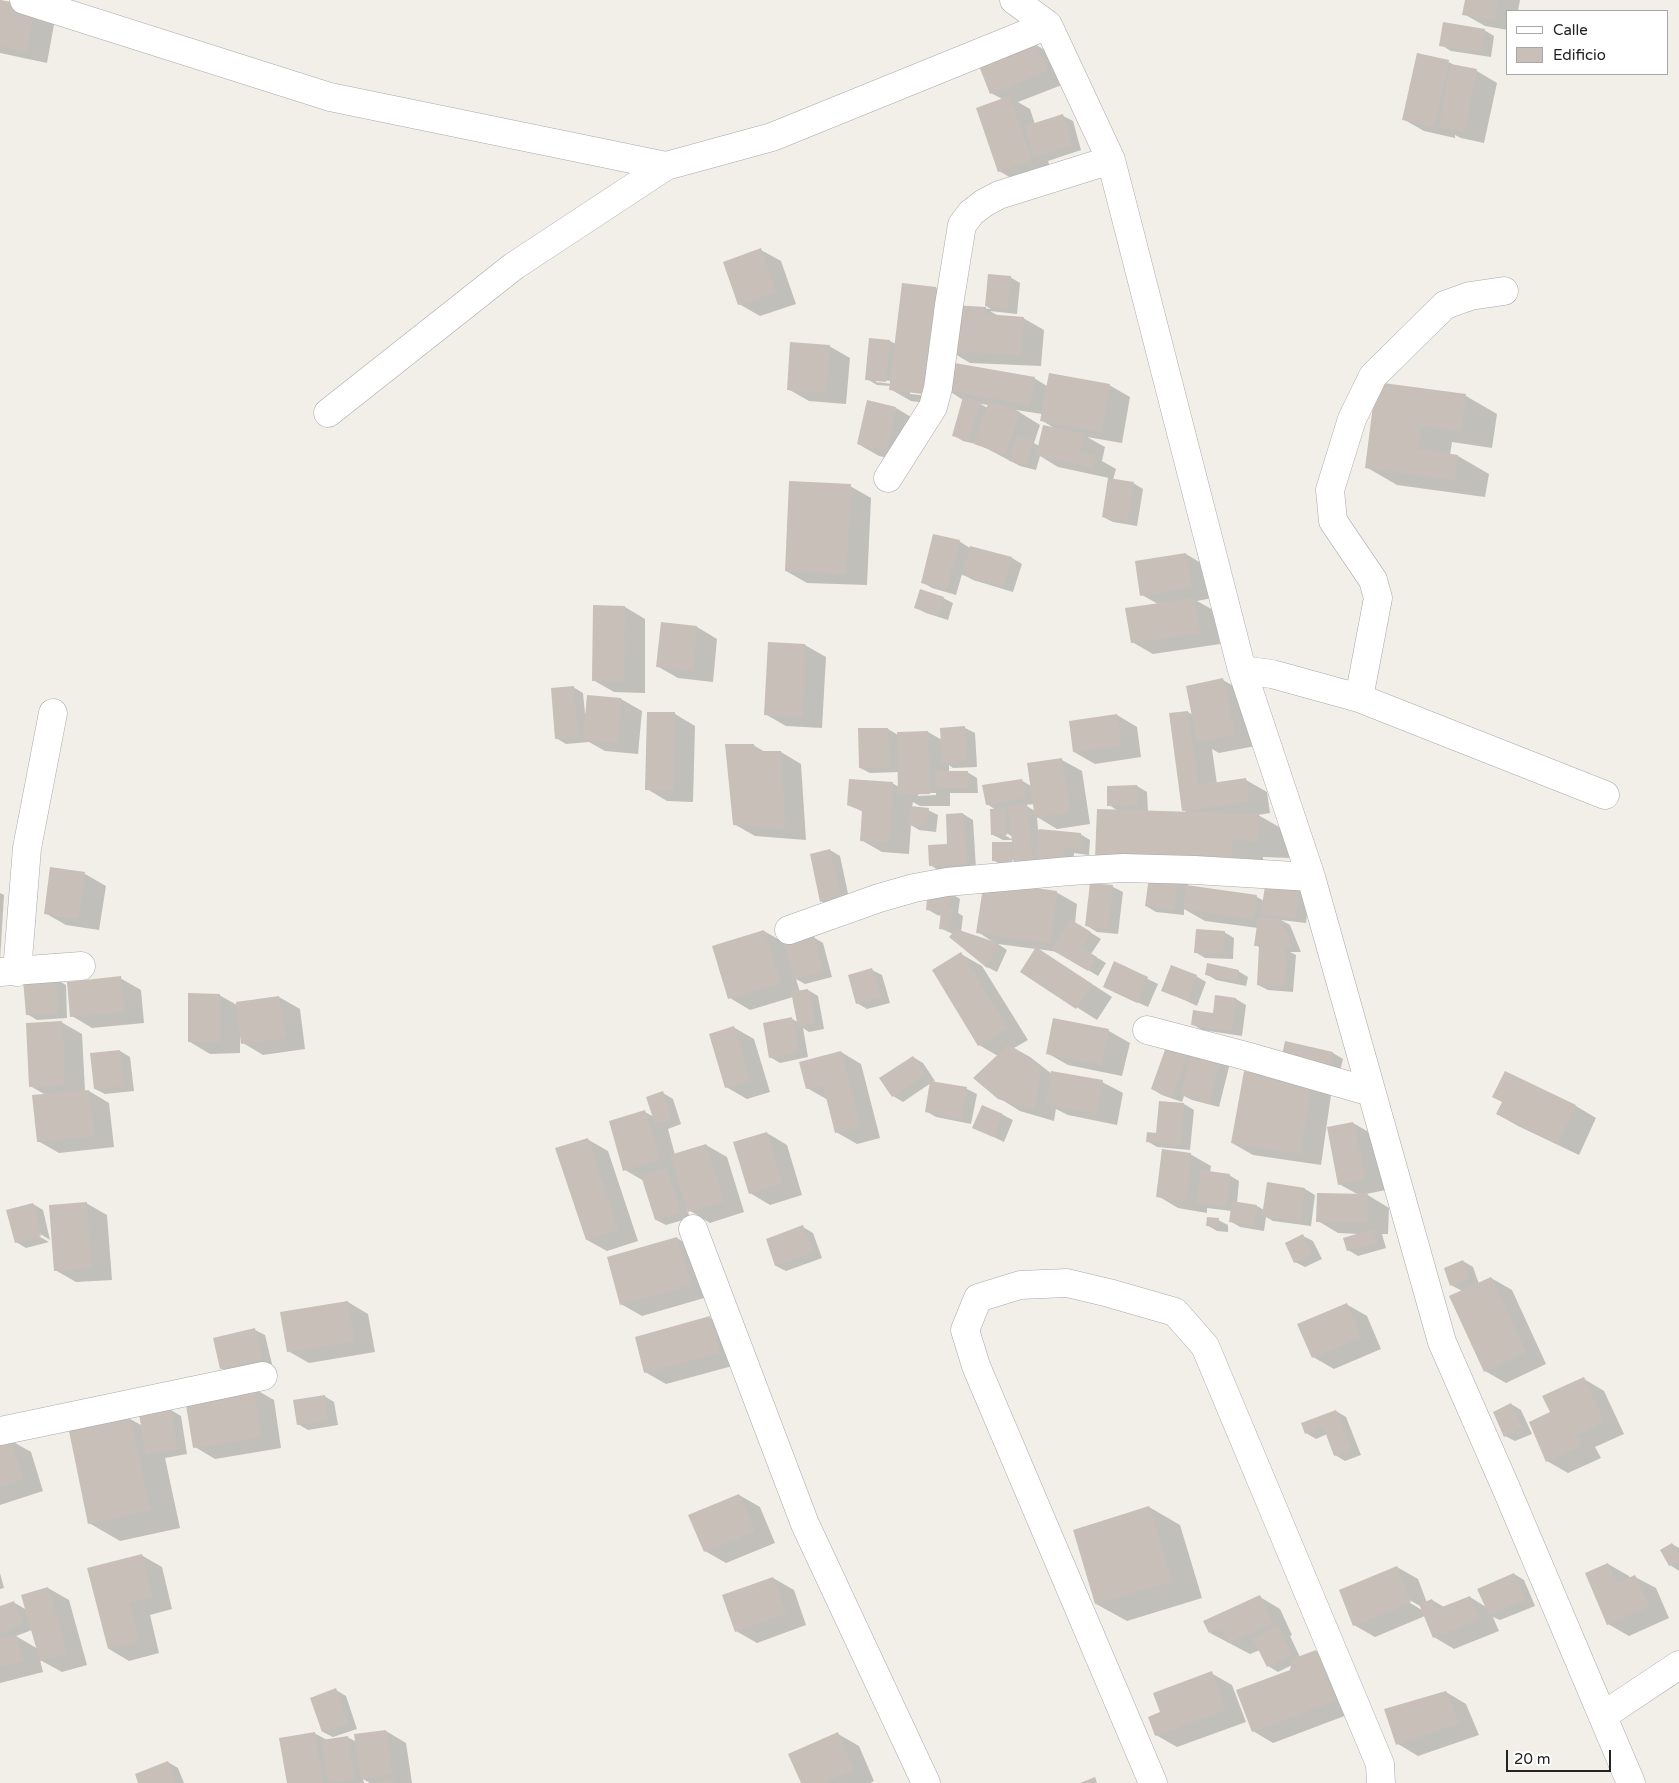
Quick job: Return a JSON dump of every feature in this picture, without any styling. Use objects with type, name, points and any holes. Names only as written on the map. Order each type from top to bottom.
[{"type":"street","points":[[24,0],[330,97],[666,166]]},
{"type":"street","points":[[1014,0],[1048,25],[1111,160],[1242,670],[1311,878],[1442,1342],[1632,1783]]},
{"type":"street","points":[[328,413],[514,266],[666,166],[772,136],[1048,25]]},
{"type":"street","points":[[888,478],[933,407],[938,388],[948,305],[962,225],[971,213],[999,195],[1111,160]]},
{"type":"street","points":[[1360,698],[1378,598],[1372,580],[1333,521],[1330,490],[1352,419],[1373,376],[1445,304],[1470,296],[1504,290]]},
{"type":"street","points":[[1242,670],[1272,674],[1360,698],[1605,795]]},
{"type":"street","points":[[53,713],[27,848],[8,972],[80,966]]},
{"type":"street","points":[[789,930],[879,898],[914,888],[947,882],[1123,868],[1195,870],[1311,878]]},
{"type":"street","points":[[1147,1030],[1372,1092]]},
{"type":"street","points":[[693,1229],[805,1524],[926,1783]]},
{"type":"street","points":[[1153,1783],[976,1366],[965,1330],[978,1298],[1020,1285],[1067,1283],[1175,1312],[1205,1346],[1380,1764],[1381,1783]]},
{"type":"street","points":[[0,1431],[263,1376]]},
{"type":"street","points":[[1604,1715],[1679,1665]]},
{"type":"building","points":[[0,0],[35,6],[26,52],[0,46]]},
{"type":"building","points":[[1465,0],[1498,0],[1495,20],[1462,15]]},
{"type":"building","points":[[1443,22],[1485,29],[1481,52],[1439,46]]},
{"type":"building","points":[[1036,44],[1047,71],[990,94],[979,66]]},
{"type":"building","points":[[1417,53],[1449,60],[1434,127],[1402,120]]},
{"type":"building","points":[[1451,64],[1477,69],[1464,132],[1439,127]]},
{"type":"building","points":[[1009,96],[1032,160],[998,172],[976,108]]},
{"type":"building","points":[[1063,114],[1072,145],[1034,157],[1025,126]]},
{"type":"building","points":[[761,248],[776,292],[738,305],[723,262]]},
{"type":"building","points":[[988,274],[1011,276],[1007,309],[985,306]]},
{"type":"building","points":[[902,283],[936,287],[923,394],[889,390]]},
{"type":"building","points":[[952,305],[986,307],[986,314],[1024,317],[1021,355],[949,351]]},
{"type":"building","points":[[869,338],[890,340],[886,382],[865,380]]},
{"type":"building","points":[[790,342],[830,345],[825,393],[787,390]]},
{"type":"building","points":[[949,362],[1035,377],[1030,405],[944,390]]},
{"type":"building","points":[[1049,373],[1110,384],[1101,432],[1040,421]]},
{"type":"building","points":[[1376,382],[1466,394],[1461,431],[1421,425],[1417,449],[1458,455],[1455,480],[1365,468]]},
{"type":"building","points":[[963,397],[980,402],[969,441],[952,436]]},
{"type":"building","points":[[867,400],[896,407],[887,451],[857,444]]},
{"type":"building","points":[[989,401],[1020,412],[1005,455],[974,444]]},
{"type":"building","points":[[1043,425],[1085,434],[1080,452],[1096,456],[1093,468],[1036,455]]},
{"type":"building","points":[[1016,436],[1033,441],[1026,465],[1009,461]]},
{"type":"building","points":[[1108,478],[1134,482],[1127,522],[1102,517]]},
{"type":"building","points":[[789,481],[851,484],[846,574],[785,571]]},
{"type":"building","points":[[933,534],[960,540],[946,590],[921,583]]},
{"type":"building","points":[[970,546],[1012,557],[1003,587],[962,575]]},
{"type":"building","points":[[1186,553],[1192,587],[1140,596],[1135,561]]},
{"type":"building","points":[[920,589],[944,597],[938,615],[914,608]]},
{"type":"building","points":[[1194,598],[1200,633],[1131,643],[1125,608]]},
{"type":"building","points":[[593,605],[625,606],[624,681],[592,681]]},
{"type":"building","points":[[661,622],[697,626],[693,670],[656,667]]},
{"type":"building","points":[[768,642],[805,644],[802,717],[764,715]]},
{"type":"building","points":[[1223,678],[1235,734],[1197,742],[1186,686]]},
{"type":"building","points":[[574,686],[578,737],[555,739],[551,688]]},
{"type":"building","points":[[587,695],[621,698],[617,743],[583,740]]},
{"type":"building","points":[[1188,711],[1198,785],[1246,778],[1249,802],[1182,811],[1169,713]]},
{"type":"building","points":[[647,712],[675,712],[673,791],[645,790]]},
{"type":"building","points":[[1117,714],[1121,745],[1073,752],[1069,721]]},
{"type":"building","points":[[965,726],[967,761],[942,763],[940,728]]},
{"type":"building","points":[[858,728],[888,728],[890,767],[859,768]]},
{"type":"building","points":[[928,731],[930,794],[898,795],[897,732]]},
{"type":"building","points":[[725,744],[754,744],[755,751],[781,751],[785,829],[733,825]]},
{"type":"building","points":[[1062,758],[1070,812],[1035,818],[1027,763]]},
{"type":"building","points":[[936,771],[968,771],[968,788],[937,788]]},
{"type":"building","points":[[849,779],[893,782],[889,843],[860,841],[862,811],[847,805]]},
{"type":"building","points":[[1022,779],[1025,798],[986,805],[982,785]]},
{"type":"building","points":[[1137,785],[1138,805],[1107,806],[1107,786]]},
{"type":"building","points":[[1027,804],[1033,863],[1015,866],[1012,843],[1012,862],[992,861],[992,842],[1012,842],[1008,806]]},
{"type":"building","points":[[910,806],[929,808],[926,827],[908,825]]},
{"type":"building","points":[[1006,808],[1007,835],[991,835],[990,809]]},
{"type":"building","points":[[1097,809],[1259,814],[1258,841],[1232,840],[1231,862],[1095,858]]},
{"type":"building","points":[[963,813],[967,864],[929,866],[928,845],[947,844],[946,814]]},
{"type":"building","points":[[1039,829],[1081,833],[1080,850],[1064,848],[1063,860],[1036,857]]},
{"type":"building","points":[[830,849],[841,897],[820,902],[810,854]]},
{"type":"building","points":[[50,867],[85,872],[78,919],[44,914]]},
{"type":"building","points":[[1150,870],[1179,874],[1174,910],[1145,906]]},
{"type":"building","points":[[1266,878],[1300,882],[1296,918],[1261,914]]},
{"type":"building","points":[[984,881],[1057,891],[1050,943],[976,933]]},
{"type":"building","points":[[1090,883],[1113,885],[1108,929],[1085,926]]},
{"type":"building","points":[[1186,885],[1257,895],[1254,919],[1183,909]]},
{"type":"building","points":[[928,888],[950,892],[948,908],[953,909],[950,930],[939,929],[941,912],[926,910]]},
{"type":"building","points":[[1258,918],[1280,918],[1292,947],[1265,946],[1286,948],[1284,987],[1257,985],[1259,946],[1254,946]]},
{"type":"building","points":[[1070,919],[1091,932],[1082,948],[1097,957],[1088,971],[1052,950]]},
{"type":"building","points":[[956,929],[998,943],[987,968],[949,937]]},
{"type":"building","points":[[1196,929],[1225,931],[1223,954],[1194,953]]},
{"type":"building","points":[[764,930],[781,983],[728,999],[712,946]]},
{"type":"building","points":[[814,936],[823,972],[794,979],[784,943]]},
{"type":"building","points":[[1036,947],[1092,984],[1076,1009],[1020,972]]},
{"type":"building","points":[[961,952],[1008,1028],[978,1046],[932,970]]},
{"type":"building","points":[[1114,961],[1148,977],[1137,1003],[1103,987]]},
{"type":"building","points":[[1207,963],[1239,970],[1236,981],[1205,975]]},
{"type":"building","points":[[1171,965],[1197,975],[1187,1001],[1161,991]]},
{"type":"building","points":[[872,968],[881,997],[856,1004],[848,975]]},
{"type":"building","points":[[121,976],[124,1012],[70,1017],[67,982]]},
{"type":"building","points":[[56,978],[58,1013],[26,1015],[23,980]]},
{"type":"building","points":[[808,989],[815,1023],[798,1027],[791,992]]},
{"type":"building","points":[[188,993],[220,994],[219,1042],[188,1042]]},
{"type":"building","points":[[1215,995],[1236,998],[1232,1031],[1191,1025],[1193,1010],[1213,1013]]},
{"type":"building","points":[[279,996],[285,1038],[241,1044],[236,1002]]},
{"type":"building","points":[[792,1017],[799,1052],[769,1058],[763,1023]]},
{"type":"building","points":[[1053,1018],[1109,1029],[1101,1065],[1046,1054]]},
{"type":"building","points":[[62,1021],[65,1085],[29,1087],[26,1023]]},
{"type":"building","points":[[734,1026],[750,1080],[725,1088],[709,1034]]},
{"type":"building","points":[[1285,1041],[1333,1052],[1328,1074],[1280,1064]]},
{"type":"building","points":[[1009,1044],[1041,1068],[1034,1110],[998,1099],[973,1078]]},
{"type":"building","points":[[1167,1044],[1188,1051],[1172,1097],[1151,1089]]},
{"type":"building","points":[[1193,1049],[1221,1056],[1209,1103],[1181,1095]]},
{"type":"building","points":[[120,1050],[124,1086],[94,1089],[90,1053]]},
{"type":"building","points":[[841,1051],[860,1126],[835,1133],[823,1085],[806,1089],[799,1062]]},
{"type":"building","points":[[913,1056],[925,1075],[892,1097],[879,1078]]},
{"type":"building","points":[[1051,1071],[1103,1080],[1096,1114],[1046,1104]]},
{"type":"building","points":[[1244,1071],[1311,1082],[1301,1154],[1231,1143]]},
{"type":"building","points":[[1505,1071],[1576,1105],[1558,1144],[1496,1114],[1502,1102],[1492,1097]]},
{"type":"building","points":[[930,1081],[967,1087],[961,1119],[925,1112]]},
{"type":"building","points":[[89,1090],[94,1136],[37,1142],[32,1095]]},
{"type":"building","points":[[663,1091],[672,1119],[655,1124],[646,1097]]},
{"type":"building","points":[[1159,1101],[1184,1103],[1181,1145],[1146,1142],[1147,1132],[1156,1133]]},
{"type":"building","points":[[982,1105],[1003,1114],[993,1137],[972,1128]]},
{"type":"building","points":[[645,1110],[660,1159],[623,1171],[609,1121]]},
{"type":"building","points":[[1353,1122],[1366,1178],[1338,1185],[1327,1127]]},
{"type":"building","points":[[767,1132],[782,1183],[749,1194],[733,1142]]},
{"type":"building","points":[[588,1138],[618,1229],[586,1240],[555,1148]]},
{"type":"building","points":[[706,1144],[724,1201],[688,1212],[670,1155]]},
{"type":"building","points":[[1162,1149],[1191,1153],[1186,1202],[1156,1197]]},
{"type":"building","points":[[667,1168],[680,1213],[655,1220],[641,1176]]},
{"type":"building","points":[[1201,1170],[1230,1174],[1226,1206],[1197,1203]]},
{"type":"building","points":[[1267,1182],[1305,1188],[1301,1221],[1262,1216]]},
{"type":"building","points":[[1317,1193],[1368,1194],[1368,1223],[1316,1222]]},
{"type":"building","points":[[1232,1201],[1257,1205],[1254,1226],[1229,1222]]},
{"type":"building","points":[[87,1202],[91,1268],[54,1271],[49,1205]]},
{"type":"building","points":[[33,1203],[41,1236],[15,1243],[6,1210]]},
{"type":"building","points":[[1207,1217],[1219,1218],[1218,1227],[1206,1226]]},
{"type":"building","points":[[803,1225],[813,1252],[775,1266],[766,1239]]},
{"type":"building","points":[[1373,1229],[1377,1243],[1347,1251],[1343,1238]]},
{"type":"building","points":[[1303,1234],[1312,1254],[1294,1263],[1285,1243]]},
{"type":"building","points":[[677,1237],[691,1285],[620,1305],[607,1257]]},
{"type":"building","points":[[1463,1260],[1469,1278],[1450,1286],[1444,1268]]},
{"type":"building","points":[[1491,1277],[1526,1352],[1484,1372],[1449,1296]]},
{"type":"building","points":[[348,1301],[354,1341],[287,1352],[280,1312]]},
{"type":"building","points":[[1347,1303],[1361,1337],[1312,1358],[1297,1324]]},
{"type":"building","points":[[710,1316],[720,1353],[644,1373],[635,1337]]},
{"type":"building","points":[[255,1328],[262,1359],[220,1369],[213,1338]]},
{"type":"building","points":[[1584,1377],[1604,1422],[1575,1435],[1581,1446],[1546,1462],[1529,1422],[1550,1412],[1542,1396]]},
{"type":"building","points":[[254,1387],[261,1437],[193,1448],[185,1399]]},
{"type":"building","points":[[325,1395],[328,1420],[297,1425],[293,1400]]},
{"type":"building","points":[[1511,1403],[1522,1428],[1504,1437],[1493,1412]]},
{"type":"building","points":[[171,1409],[177,1449],[146,1454],[139,1414]]},
{"type":"building","points":[[1336,1410],[1351,1449],[1334,1456],[1323,1426],[1305,1434],[1301,1423]]},
{"type":"building","points":[[130,1418],[150,1510],[88,1524],[69,1431]]},
{"type":"building","points":[[10,1439],[23,1479],[0,1487],[0,1442]]},
{"type":"building","points":[[739,1494],[755,1531],[704,1552],[688,1515]]},
{"type":"building","points":[[1149,1506],[1172,1581],[1095,1604],[1073,1530]]},
{"type":"building","points":[[1672,1543],[1679,1555],[1679,1561],[1669,1566],[1660,1550]]},
{"type":"building","points":[[142,1554],[152,1597],[129,1603],[139,1641],[108,1649],[87,1568]]},
{"type":"building","points":[[1608,1563],[1617,1583],[1635,1575],[1649,1606],[1607,1625],[1585,1573]]},
{"type":"building","points":[[1397,1566],[1411,1602],[1353,1626],[1339,1590]]},
{"type":"building","points":[[1514,1573],[1525,1600],[1489,1615],[1477,1589]]},
{"type":"building","points":[[773,1577],[786,1613],[735,1632],[722,1595]]},
{"type":"building","points":[[48,1587],[67,1653],[40,1661],[21,1595]]},
{"type":"building","points":[[1260,1595],[1272,1623],[1228,1643],[1221,1628],[1209,1633],[1203,1621]]},
{"type":"building","points":[[1470,1596],[1479,1619],[1433,1638],[1419,1604],[1432,1599],[1437,1609]]},
{"type":"building","points":[[14,1601],[23,1624],[0,1633],[0,1606]]},
{"type":"building","points":[[1278,1626],[1292,1655],[1267,1667],[1253,1639]]},
{"type":"building","points":[[16,1635],[23,1661],[0,1666],[0,1639]]},
{"type":"building","points":[[1316,1650],[1335,1701],[1252,1732],[1236,1690],[1290,1670],[1292,1659]]},
{"type":"building","points":[[1212,1671],[1225,1710],[1155,1736],[1148,1717],[1160,1712],[1153,1693]]},
{"type":"building","points":[[336,1688],[348,1724],[322,1732],[310,1698]]},
{"type":"building","points":[[1446,1691],[1459,1723],[1396,1745],[1384,1709]]},
{"type":"building","points":[[386,1730],[392,1774],[361,1779],[354,1734]]},
{"type":"building","points":[[315,1732],[323,1783],[287,1783],[279,1738]]},
{"type":"building","points":[[838,1732],[854,1769],[822,1783],[801,1783],[788,1754]]},
{"type":"building","points":[[348,1736],[354,1779],[329,1783],[322,1740]]},
{"type":"building","points":[[168,1761],[176,1783],[138,1783],[135,1774]]},
{"type":"building","points":[[1095,1777],[1097,1783],[1080,1783]]},
{"type":"building","points":[[393,1779],[394,1783],[376,1783],[376,1782]]}]
